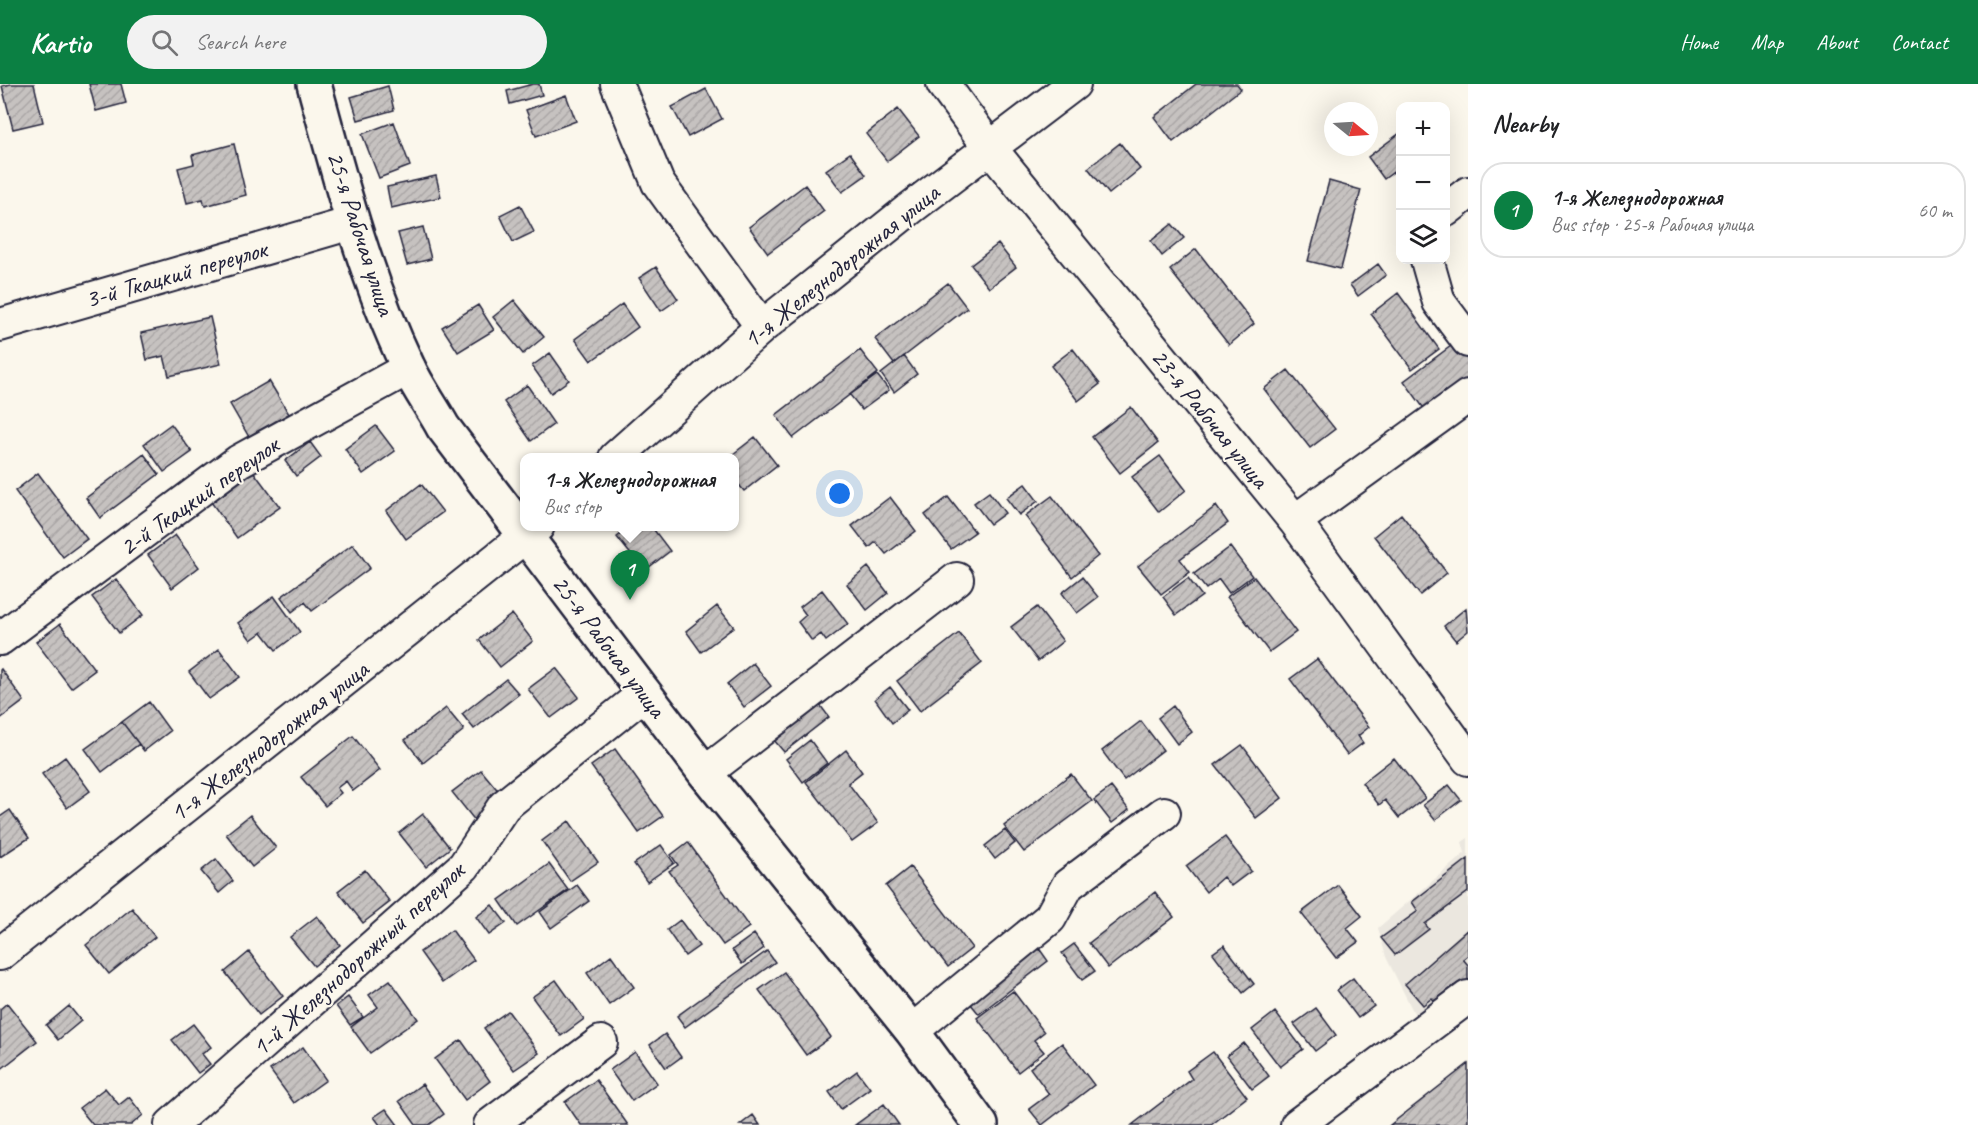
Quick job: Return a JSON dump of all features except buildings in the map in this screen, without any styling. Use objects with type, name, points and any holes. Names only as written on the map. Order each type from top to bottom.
[{"type":"main road","name":"25-я Рабочая улица","points":[[314,84],[352,223],[409,368],[443,427],[488,489],[520,520]]},
{"type":"main road","name":"25-я Рабочая улица","points":[[532,531],[645,693],[705,773],[912,1031],[981,1125]]},
{"type":"street","points":[[617,84],[658,183],[762,327]]},
{"type":"street","name":"23-я Рабочая улица","points":[[943,84],[990,148],[1295,521],[1468,759]]},
{"type":"street","name":"1-я Железнодорожная улица","points":[[621,453],[762,327],[912,207],[1074,84]]},
{"type":"street","points":[[1450,207],[1468,193]]},
{"type":"street","name":"3-й Ткацкий переулок","points":[[0,325],[352,223]]},
{"type":"street","points":[[1428,264],[1439,302],[1468,340]]},
{"type":"street","name":"2-й Ткацкий переулок","points":[[0,639],[239,462],[409,368]]},
{"type":"street","points":[[1295,521],[1468,396]]},
{"type":"street","name":"1-я Железнодорожная улица","points":[[0,954],[532,531]]},
{"type":"street","points":[[705,773],[957,579]]},
{"type":"street","name":"1-й Железнодорожный переулок","points":[[171,1125],[464,866],[504,806],[645,693]]},
{"type":"street","points":[[912,1031],[1050,918],[1068,885],[1164,813]]},
{"type":"street","points":[[1297,1125],[1468,997]]},
{"type":"street","points":[[490,1125],[602,1042]]},
{"type":"shaded area","points":[[1468,838],[1468,983],[1418,1021],[1386,957],[1378,928],[1465,853],[1462,842]]},
{"type":"place","name":"1-я Железнодорожная","points":[[630,600]]}]
